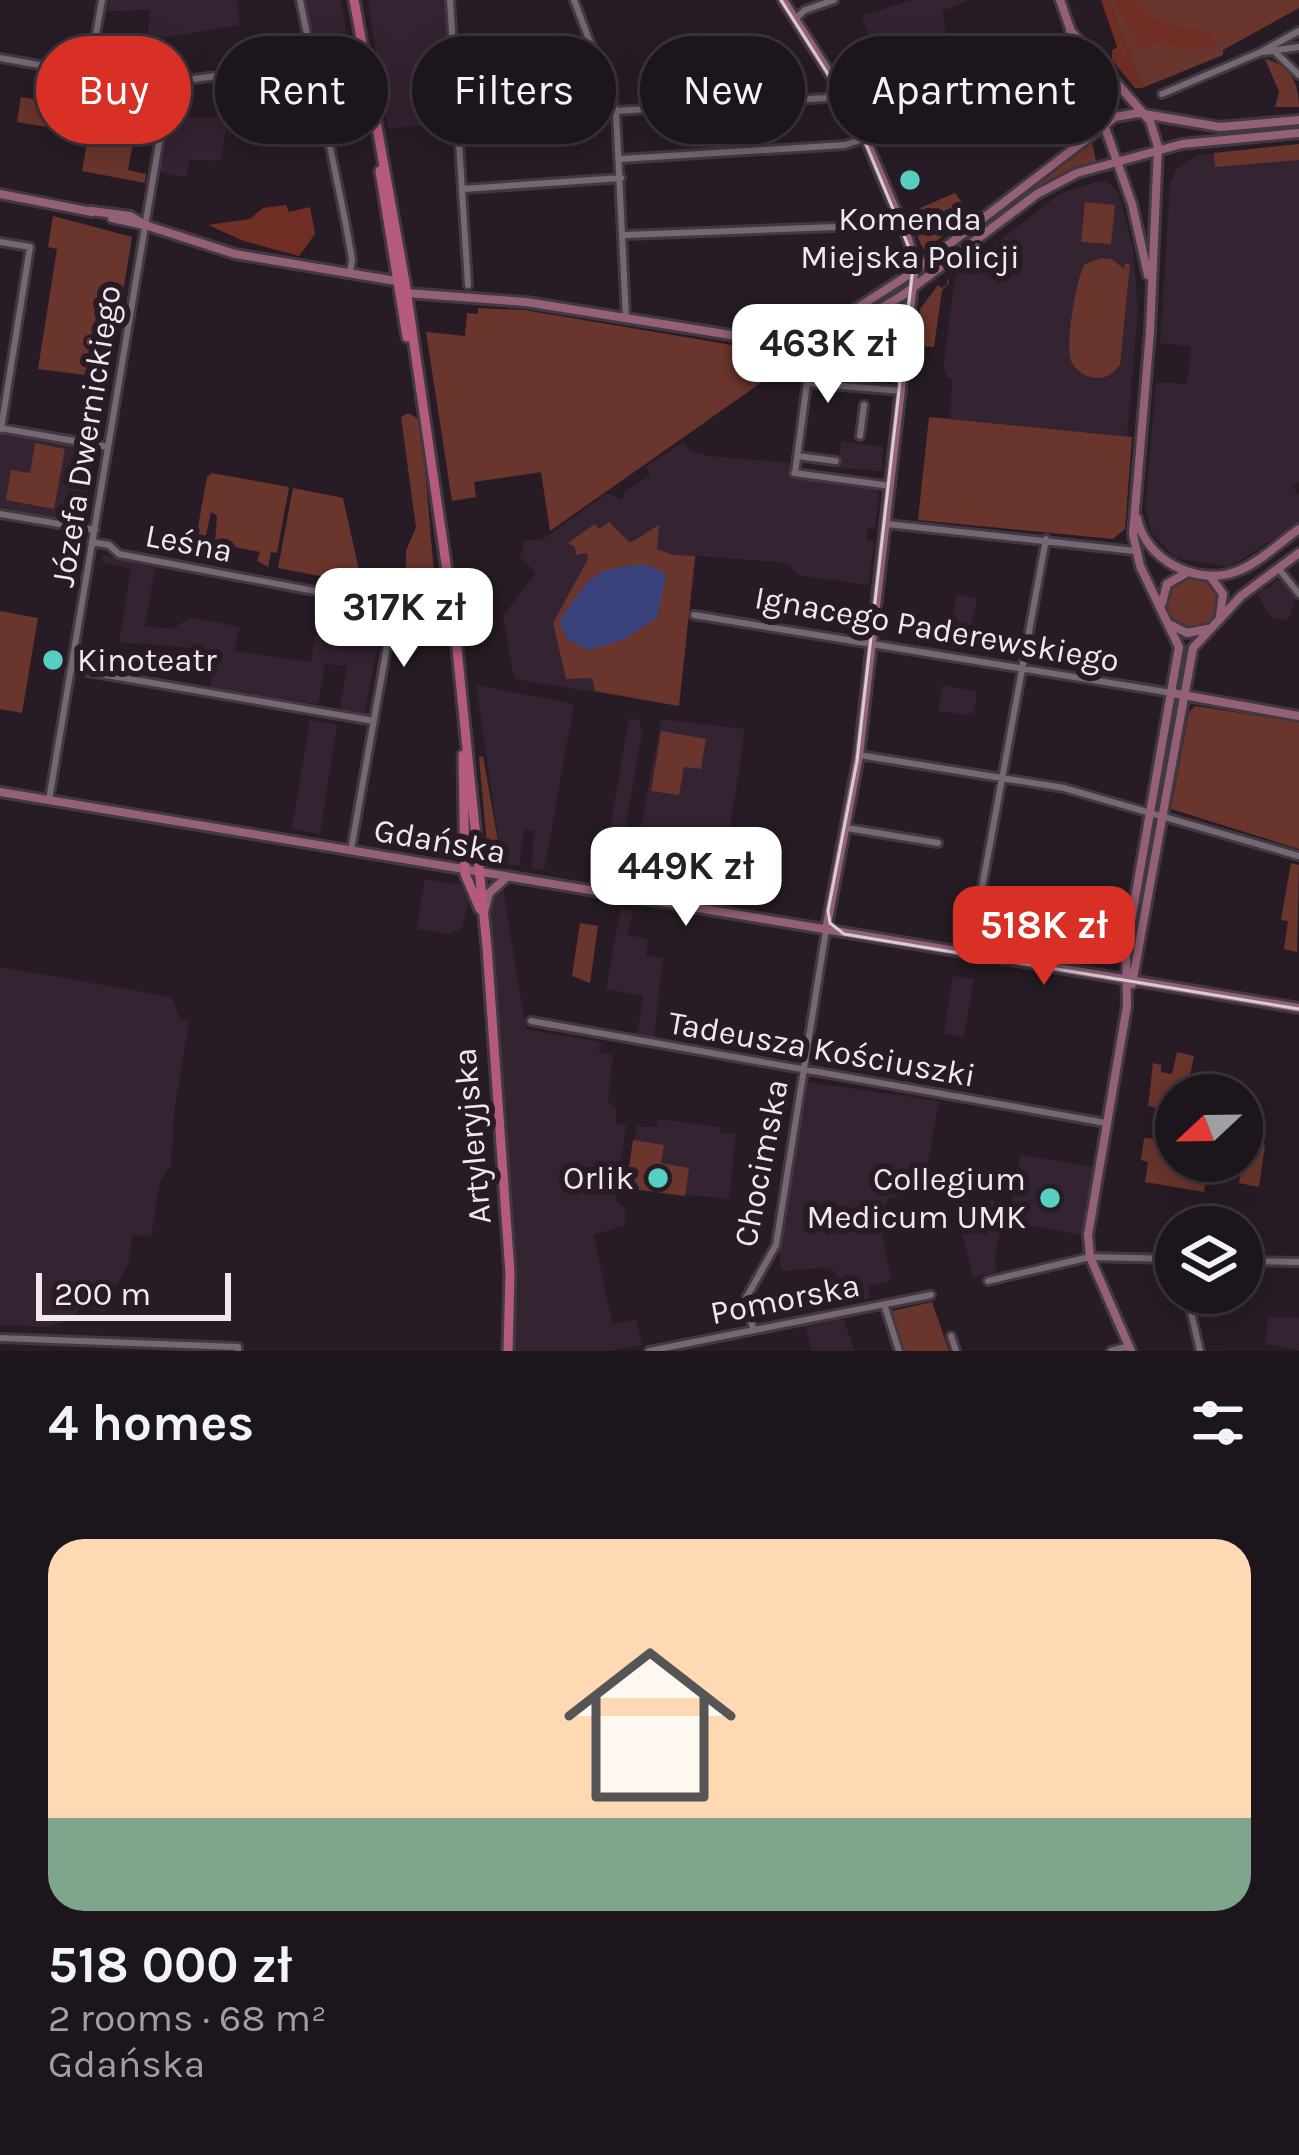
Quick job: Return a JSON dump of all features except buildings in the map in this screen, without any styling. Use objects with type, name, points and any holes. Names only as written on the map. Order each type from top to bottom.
[{"type":"main road","points":[[354,0],[440,504],[463,708],[465,871]]},
{"type":"main road","name":"Artyleryjska","points":[[463,708],[484,916],[510,1273],[508,1351]]},
{"type":"main road","name":"Artyleryjska","points":[[465,871],[484,916]]},
{"type":"street","points":[[96,36],[102,0]]},
{"type":"street","points":[[299,0],[307,36]]},
{"type":"street","points":[[450,0],[468,285]]},
{"type":"street","points":[[574,0],[588,36]]},
{"type":"street","points":[[783,0],[829,72]]},
{"type":"street","points":[[795,19],[805,10],[834,0]]},
{"type":"street","points":[[1060,0],[1072,36]]},
{"type":"street","points":[[1070,30],[1144,114],[1156,131],[1158,151],[1135,551],[1179,646],[1126,950],[1129,983]]},
{"type":"street","points":[[1162,94],[1299,31]]},
{"type":"street","points":[[1289,38],[1295,49],[1293,65]]},
{"type":"street","points":[[1261,52],[1295,49]]},
{"type":"street","points":[[1275,52],[1299,75]]},
{"type":"street","points":[[0,58],[36,64]]},
{"type":"street","points":[[626,318],[616,111],[829,96]]},
{"type":"street","points":[[1118,116],[1144,114],[1220,127],[1299,120]]},
{"type":"street","points":[[0,194],[130,217],[235,254],[401,287],[778,340],[817,337],[878,310],[1037,194],[1077,173],[1182,144],[1299,133]]},
{"type":"street","name":"Józefa Dwernickiego","points":[[49,800],[159,144]]},
{"type":"street","points":[[329,144],[352,259],[349,276]]},
{"type":"street","points":[[620,159],[848,144]]},
{"type":"street","points":[[826,930],[860,755],[915,271],[910,244],[868,144]]},
{"type":"street","points":[[839,330],[848,314],[915,271],[1077,144]]},
{"type":"street","points":[[1110,144],[1140,229],[1152,294]]},
{"type":"street","points":[[463,189],[621,178]]},
{"type":"street","points":[[625,235],[889,225]]},
{"type":"street","points":[[0,242],[30,248],[0,429],[108,447]]},
{"type":"street","points":[[878,310],[900,315],[910,329]]},
{"type":"street","points":[[837,356],[822,359],[808,371],[793,473],[891,486]]},
{"type":"street","points":[[817,366],[834,372]]},
{"type":"street","points":[[807,383],[902,391]]},
{"type":"street","points":[[860,436],[864,405]]},
{"type":"street","points":[[797,456],[836,461]]},
{"type":"street","points":[[1136,506],[1139,528],[1155,553],[1219,585],[1223,594],[1215,623]]},
{"type":"street","points":[[0,514],[94,530]]},
{"type":"street","points":[[887,524],[1135,551]]},
{"type":"street","points":[[1162,609],[1167,584],[1180,574],[1238,571],[1299,530]]},
{"type":"street","points":[[970,953],[1046,539]]},
{"type":"street","name":"Leśna","points":[[92,542],[109,545],[119,554],[362,600],[370,607],[393,612],[351,850]]},
{"type":"street","points":[[1112,1351],[1130,1348],[1090,1257],[1088,1235],[1129,983],[1195,645],[1241,596],[1299,553]]},
{"type":"street","points":[[1279,568],[1299,594]]},
{"type":"street","name":"Ignacego Paderewskiego","points":[[694,615],[1172,693]]},
{"type":"street","points":[[1170,624],[1193,633],[1215,623]]},
{"type":"street","points":[[71,669],[374,721]]},
{"type":"street","points":[[1172,693],[1299,716]]},
{"type":"street","points":[[860,755],[1002,777],[1164,814],[1299,856]]},
{"type":"street","name":"Gdańska","points":[[0,792],[1299,1008]]},
{"type":"street","points":[[847,828],[917,844],[938,842]]},
{"type":"street","points":[[440,865],[465,851]]},
{"type":"street","points":[[484,916],[489,893],[507,877]]},
{"type":"street","name":"Chocimska","points":[[753,1329],[748,1291],[776,1245],[826,930]]},
{"type":"street","name":"Tadeusza Kościuszki","points":[[531,1021],[1106,1123]]},
{"type":"street","points":[[988,1281],[1090,1257],[1155,1259]]},
{"type":"street","points":[[1263,1261],[1299,1262]]},
{"type":"street","name":"Pomorska","points":[[649,1351],[931,1295]]},
{"type":"street","points":[[884,1304],[899,1351]]},
{"type":"street","points":[[1191,1314],[1200,1351]]},
{"type":"street","points":[[951,1336],[956,1351]]},
{"type":"street","points":[[0,1338],[238,1349]]},
{"type":"shaded area","points":[[109,0],[237,0],[240,25],[148,36],[150,10],[107,11]]},
{"type":"shaded area","points":[[305,0],[341,0],[347,36],[312,36]]},
{"type":"shaded area","points":[[368,0],[445,0],[448,36],[412,36],[412,127],[388,128],[388,36],[374,36]]},
{"type":"shaded area","points":[[911,0],[969,0],[942,11],[947,36],[870,36],[862,16]]},
{"type":"shaded area","points":[[1101,0],[1109,0],[1142,88],[1135,88],[1118,67],[1118,36],[1113,36]]},
{"type":"shaded area","points":[[1109,0],[1299,0],[1299,8],[1223,50],[1223,55],[1142,88]]},
{"type":"shaded area","points":[[1114,0],[1135,0],[1153,18],[1170,26],[1214,32],[1214,45],[1188,50],[1162,41],[1141,46]]},
{"type":"shaded area","points":[[1265,59],[1281,65],[1291,76],[1299,107],[1275,107],[1279,92]]},
{"type":"shaded area","points":[[21,97],[36,100],[36,125],[17,122]]},
{"type":"shaded area","points":[[191,118],[215,118],[215,144],[224,144],[221,161],[189,160],[187,177],[157,172],[163,144],[191,144]]},
{"type":"shaded area","points":[[87,144],[133,144],[128,170],[146,174],[145,183],[82,171]]},
{"type":"shaded area","points":[[1084,144],[1092,144],[1096,161],[1036,191],[940,265]]},
{"type":"shaded area","points":[[1299,144],[1299,160],[1215,167],[1214,153]]},
{"type":"shaded area","points":[[1299,146],[1299,482],[1293,487],[1299,495],[1299,522],[1230,567],[1175,558],[1152,533],[1145,508],[1156,382],[1187,384],[1191,346],[1160,343],[1170,182],[1177,169],[1197,155]]},
{"type":"shaded area","points":[[1107,182],[1118,191],[1133,248],[1138,310],[1127,436],[950,419],[952,379],[943,370],[955,276],[1059,194]]},
{"type":"shaded area","points":[[955,193],[971,215],[924,250],[906,214]]},
{"type":"shaded area","points":[[1085,202],[1115,205],[1111,244],[1081,242]]},
{"type":"shaded area","points":[[286,205],[289,212],[310,207],[315,234],[299,256],[208,225],[250,219],[263,208]]},
{"type":"shaded area","points":[[53,216],[132,237],[109,378],[38,369],[57,249],[48,247]]},
{"type":"shaded area","points":[[1112,259],[1124,269],[1130,264],[1120,365],[1109,375],[1095,378],[1073,364],[1069,341],[1082,271],[1085,264]]},
{"type":"shaded area","points":[[947,277],[949,283],[942,290],[934,347],[915,345],[920,309],[938,285],[947,284]]},
{"type":"shaded area","points":[[422,289],[537,297],[762,335],[531,299]]},
{"type":"shaded area","points":[[478,308],[524,310],[756,349],[792,361],[550,531],[541,472],[474,482],[476,497],[452,501],[426,332],[465,336],[467,313],[478,314]]},
{"type":"shaded area","points":[[409,413],[421,421],[438,620],[414,614],[405,598],[406,551],[416,527],[401,417]]},
{"type":"shaded area","points":[[929,417],[1132,437],[1125,529],[1113,539],[918,520]]},
{"type":"shaded area","points":[[0,432],[96,449],[82,524],[0,510]]},
{"type":"shaded area","points":[[841,441],[883,447],[882,471],[838,468]]},
{"type":"shaded area","points":[[683,442],[690,451],[709,456],[791,463],[794,478],[875,487],[879,495],[875,529],[868,528],[866,540],[874,542],[869,585],[797,575],[779,562],[696,556],[679,706],[514,679],[503,616],[536,573],[518,555],[523,541],[543,539],[607,493],[622,500],[624,491],[650,476],[646,467]]},
{"type":"shaded area","points":[[35,443],[65,449],[54,509],[6,500],[11,470],[30,473]]},
{"type":"shaded area","points":[[212,473],[289,487],[277,553],[271,552],[268,567],[257,561],[260,552],[215,543],[217,516],[211,512],[205,540],[196,538],[207,477]]},
{"type":"shaded area","points":[[293,488],[343,498],[362,584],[278,568]]},
{"type":"shaded area","points":[[609,522],[630,543],[659,525],[657,549],[695,556],[679,706],[595,691],[592,678],[566,679],[553,623],[588,559],[587,553],[576,555],[575,547],[568,543],[595,524],[599,529]]},
{"type":"shaded area","points":[[102,554],[155,568],[145,626],[172,629],[191,617],[240,627],[234,651],[311,662],[315,635],[353,639],[361,632],[364,614],[383,617],[365,713],[340,709],[347,666],[325,664],[318,704],[210,688],[215,650],[119,642],[131,569],[102,562]]},
{"type":"shaded area","points":[[1193,576],[1211,584],[1219,602],[1211,620],[1193,628],[1175,620],[1167,602],[1175,584]]},
{"type":"shaded area","points":[[1279,578],[1296,599],[1288,620],[1271,618],[1258,596]]},
{"type":"shaded area","points":[[957,594],[977,598],[967,649],[946,645]]},
{"type":"shaded area","points":[[0,611],[38,618],[22,713],[0,709]]},
{"type":"shaded area","points":[[476,685],[574,704],[544,871],[531,868],[535,831],[524,830],[519,866],[502,864]]},
{"type":"shaded area","points":[[943,685],[977,692],[974,712],[938,711]]},
{"type":"shaded area","points":[[1195,706],[1299,722],[1299,849],[1171,809],[1189,712]]},
{"type":"shaded area","points":[[629,718],[639,720],[642,733],[616,883],[601,880]]},
{"type":"shaded area","points":[[661,719],[745,729],[726,855],[654,837],[645,888],[630,885]]},
{"type":"shaded area","points":[[310,720],[337,724],[320,834],[292,829]]},
{"type":"shaded area","points":[[661,731],[706,739],[701,769],[684,767],[679,795],[651,791]]},
{"type":"shaded area","points":[[483,756],[502,864],[488,858],[479,757]]},
{"type":"shaded area","points":[[1291,863],[1299,865],[1297,952],[1284,949],[1288,921],[1281,920]]},
{"type":"shaded area","points":[[425,879],[461,885],[469,903],[462,928],[449,934],[417,929]]},
{"type":"shaded area","points":[[503,889],[526,1029],[600,1042],[599,1052],[613,1055],[608,1102],[616,1108],[616,1123],[626,1125],[616,1200],[625,1208],[625,1225],[594,1235],[612,1324],[636,1320],[642,1345],[611,1351],[513,1351],[513,1254],[490,903]]},
{"type":"shaded area","points":[[621,907],[634,911],[627,935],[648,939],[646,956],[663,958],[654,1040],[637,1036],[643,996],[606,989]]},
{"type":"shaded area","points":[[580,923],[598,926],[590,983],[572,976]]},
{"type":"shaded area","points":[[0,967],[172,997],[180,1019],[189,1021],[171,1164],[160,1182],[151,1237],[133,1235],[128,1264],[117,1285],[107,1284],[105,1313],[77,1310],[76,1316],[65,1316],[65,1321],[49,1327],[0,1325]]},
{"type":"shaded area","points":[[953,976],[974,979],[964,1037],[944,1033]]},
{"type":"shaded area","points":[[1177,1052],[1194,1056],[1190,1074],[1172,1074]]},
{"type":"shaded area","points":[[1153,1063],[1161,1065],[1161,1072],[1172,1074],[1155,1074],[1155,1108],[1148,1106]]},
{"type":"shaded area","points":[[808,1082],[939,1101],[923,1192],[888,1198],[885,1207],[878,1208],[891,1280],[868,1287],[870,1298],[843,1304],[836,1272],[826,1268],[783,1271],[780,1265]]},
{"type":"shaded area","points":[[658,1119],[720,1127],[720,1133],[736,1134],[729,1199],[625,1189],[637,1126],[656,1127]]},
{"type":"shaded area","points":[[1144,1138],[1155,1139],[1155,1182],[1206,1182],[1204,1192],[1145,1182]]},
{"type":"shaded area","name":"Orlik","points":[[633,1140],[664,1145],[661,1163],[689,1168],[685,1196],[626,1188]]},
{"type":"shaded area","name":"Collegium Medicum UMK","points":[[1021,1155],[1093,1167],[1082,1235],[1008,1222]]},
{"type":"shaded area","points":[[995,1200],[994,1215],[1004,1216],[994,1259],[997,1272],[973,1277],[956,1208]]},
{"type":"shaded area","points":[[932,1302],[949,1351],[904,1351],[892,1311]]},
{"type":"shaded area","points":[[1268,1317],[1299,1318],[1299,1351],[1265,1343]]},
{"type":"shaded area","points":[[843,1319],[855,1351],[811,1351],[806,1327]]},
{"type":"water","points":[[644,564],[662,571],[666,578],[657,618],[625,639],[589,650],[568,640],[559,621],[591,579]]},
{"type":"tram line","points":[[781,0],[854,115],[913,267],[857,761],[828,911],[830,923],[844,934],[1299,1009]]},
{"type":"place","name":"Komenda Miejska Policji","points":[[910,180]]},
{"type":"place","name":"Kinoteatr","points":[[53,660]]},
{"type":"place","name":"Orlik","points":[[658,1178]]},
{"type":"place","name":"Collegium Medicum UMK","points":[[1050,1198]]}]
